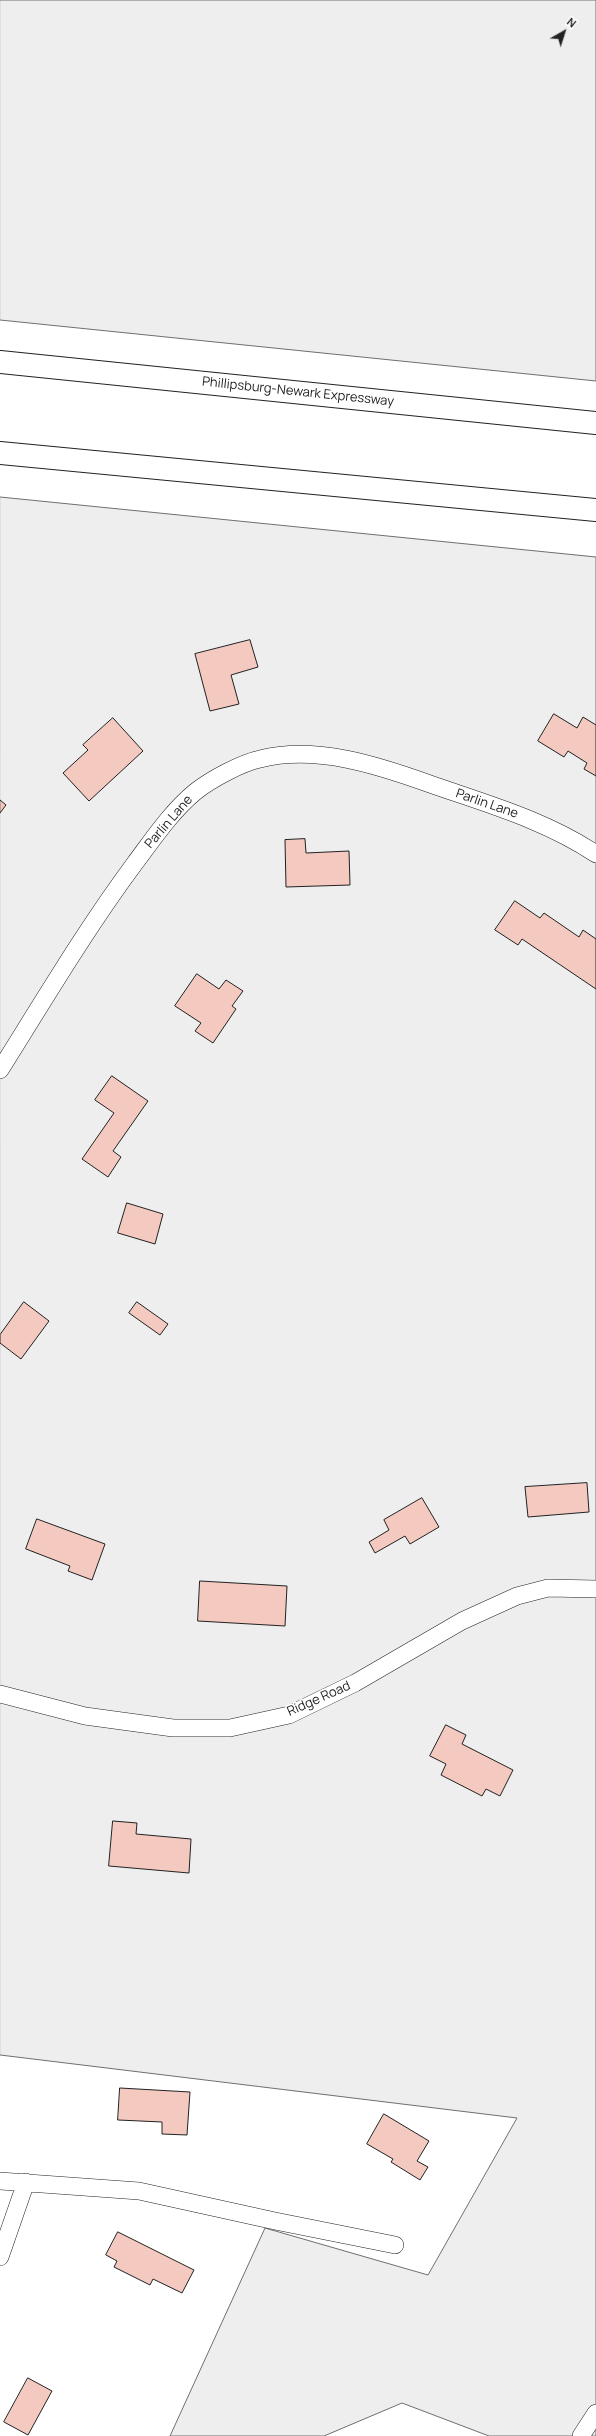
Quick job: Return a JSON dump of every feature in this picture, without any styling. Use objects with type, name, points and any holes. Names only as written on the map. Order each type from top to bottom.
[{"type":"highway","name":"Phillipsburg-Newark Expressway","points":[[0,362],[596,423]]},
{"type":"highway","points":[[0,453],[596,510]]},
{"type":"street","name":"Parlin Lane","points":[[0,1070],[106,902],[160,829],[195,792],[241,766],[260,759],[299,755],[339,757],[405,775],[536,821],[596,854]]},
{"type":"street","name":"Ridge Road","points":[[0,1694],[85,1716],[173,1728],[230,1728],[289,1714],[355,1683],[462,1621],[517,1596],[548,1588],[596,1589]]},
{"type":"street","points":[[0,2181],[139,2191],[275,2222],[395,2245]]},
{"type":"street","points":[[0,2257],[26,2182]]},
{"type":"street","points":[[581,2436],[596,2412]]},
{"type":"shaded area","points":[[0,0],[596,0],[596,381],[0,320]]},
{"type":"shaded area","points":[[0,497],[596,557],[596,2436],[489,2436],[402,2403],[324,2436],[170,2436],[265,2228],[428,2275],[517,2118],[0,2055]]},
{"type":"building","points":[[250,640],[258,667],[231,675],[239,704],[210,711],[195,654]]},
{"type":"building","points":[[554,714],[577,728],[583,717],[596,725],[596,776],[584,769],[587,763],[568,751],[564,757],[538,741]]},
{"type":"building","points":[[113,718],[143,751],[89,801],[63,773],[88,750],[83,745]]},
{"type":"building","points":[[0,800],[6,805],[0,813]]},
{"type":"building","points":[[305,839],[306,853],[349,851],[350,885],[286,887],[285,840]]},
{"type":"building","points":[[515,901],[540,918],[544,913],[579,937],[583,930],[596,939],[596,989],[522,939],[518,945],[495,930]]},
{"type":"building","points":[[197,974],[219,989],[226,980],[243,991],[232,1006],[236,1009],[213,1043],[195,1031],[201,1023],[175,1006]]},
{"type":"building","points":[[112,1076],[148,1101],[113,1151],[121,1157],[108,1177],[82,1159],[114,1113],[95,1100]]},
{"type":"building","points":[[127,1203],[163,1214],[155,1244],[118,1233]]},
{"type":"building","points":[[24,1302],[49,1321],[21,1359],[0,1343],[0,1335]]},
{"type":"building","points":[[137,1302],[168,1324],[160,1335],[129,1313]]},
{"type":"building","points":[[587,1483],[589,1512],[528,1517],[525,1487]]},
{"type":"building","points":[[422,1498],[439,1527],[410,1544],[405,1536],[375,1553],[369,1542],[389,1530],[384,1520]]},
{"type":"building","points":[[37,1519],[105,1544],[92,1580],[68,1571],[70,1566],[26,1549]]},
{"type":"building","points":[[200,1581],[287,1586],[285,1626],[198,1621]]},
{"type":"building","points":[[446,1725],[466,1735],[462,1744],[513,1770],[500,1796],[486,1789],[482,1796],[441,1775],[446,1764],[430,1756]]},
{"type":"building","points":[[113,1821],[137,1823],[136,1834],[191,1839],[189,1873],[109,1866]]},
{"type":"building","points":[[120,2088],[190,2092],[187,2135],[162,2134],[162,2122],[118,2120]]},
{"type":"building","points":[[384,2114],[429,2141],[417,2161],[428,2167],[420,2180],[391,2162],[393,2159],[367,2144]]},
{"type":"building","points":[[118,2232],[194,2270],[182,2293],[153,2279],[150,2285],[114,2267],[117,2261],[106,2255]]},
{"type":"building","points":[[28,2378],[52,2391],[28,2435],[4,2422]]}]
